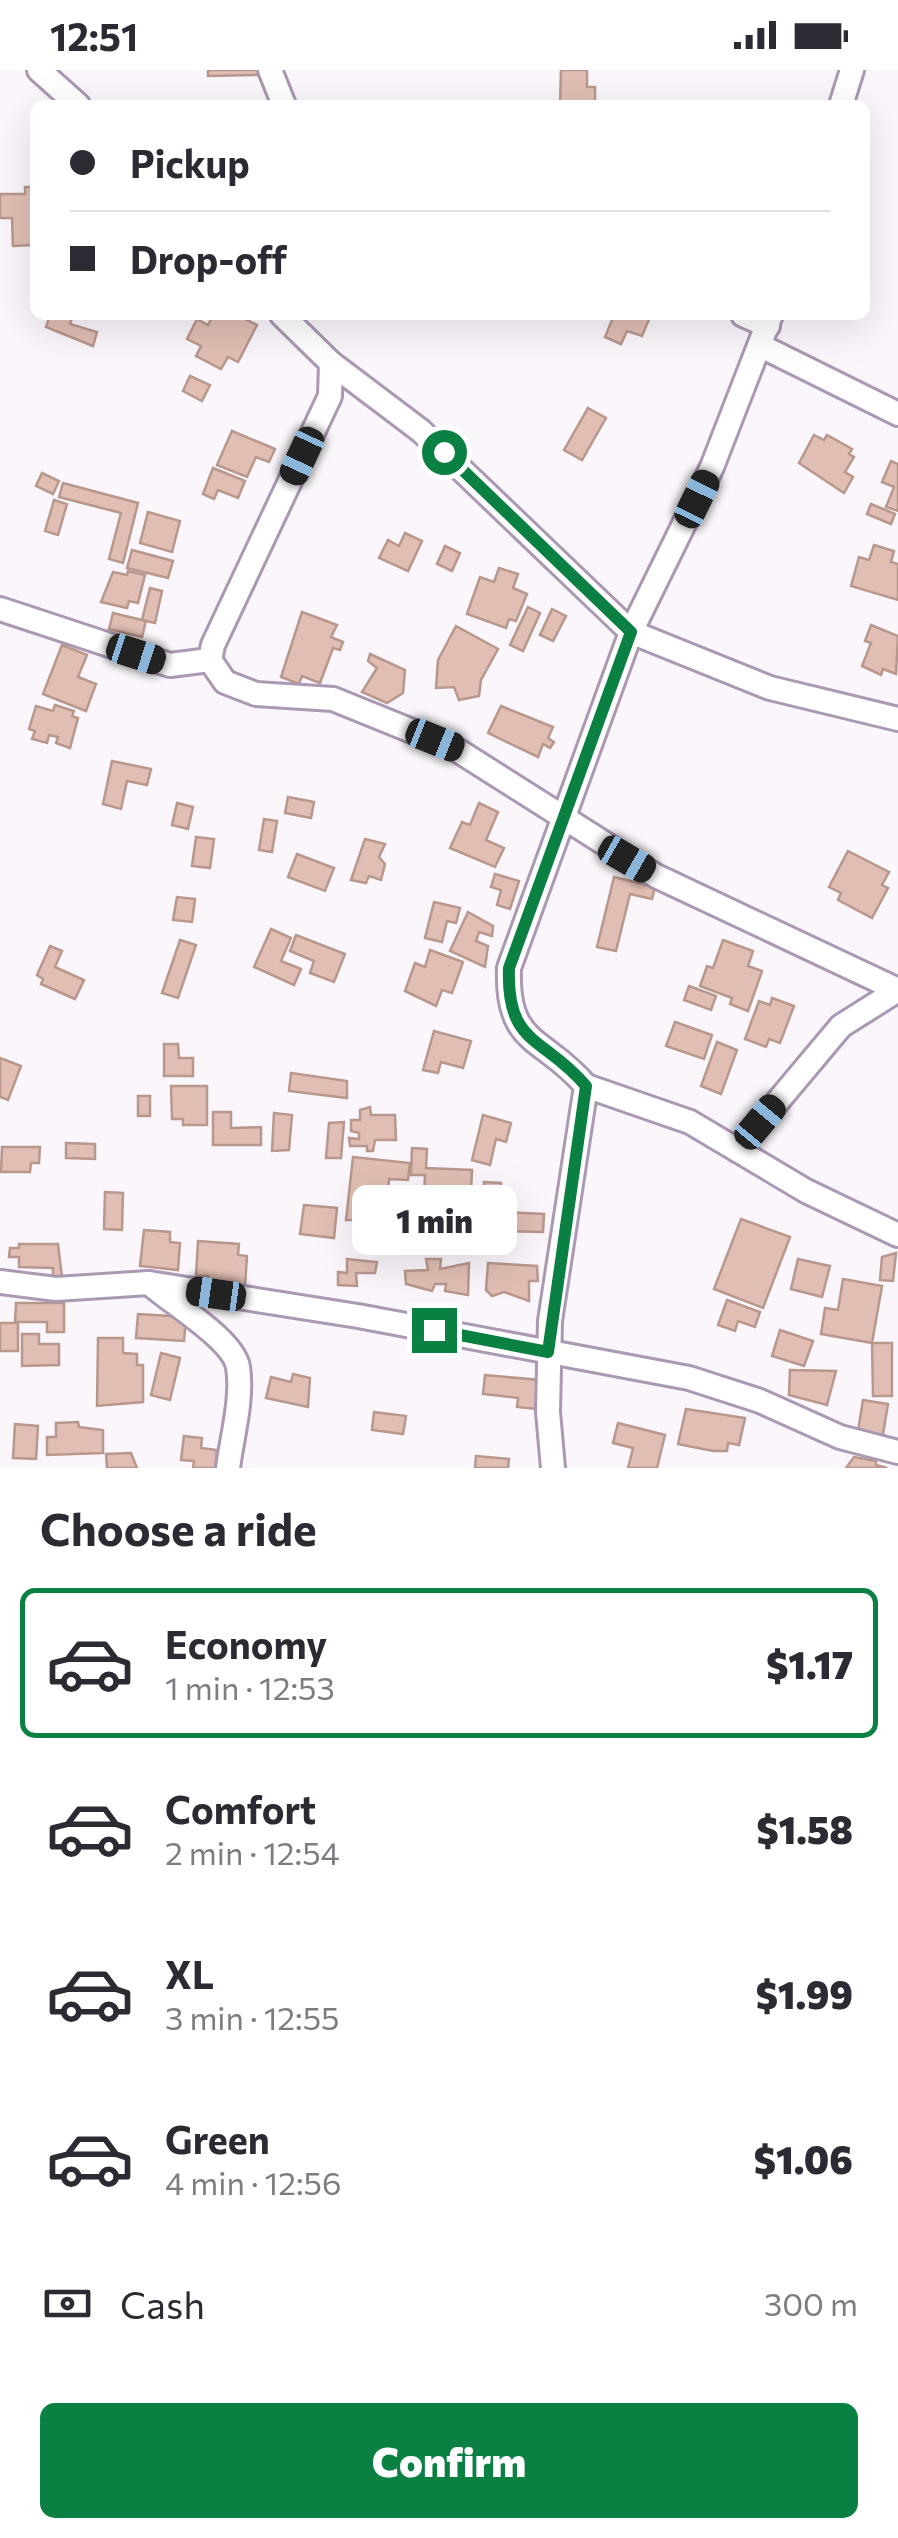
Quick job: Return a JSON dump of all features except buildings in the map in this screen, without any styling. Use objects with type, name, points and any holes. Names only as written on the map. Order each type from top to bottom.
[{"type":"street","points":[[39,70],[72,100]]},
{"type":"street","points":[[270,70],[282,100]]},
{"type":"street","points":[[843,100],[852,70]]},
{"type":"street","points":[[287,320],[331,363],[421,431],[631,632],[770,688],[898,720]]},
{"type":"street","points":[[898,414],[767,329],[712,467],[631,632],[509,968],[508,1006],[530,1038],[586,1086],[666,1111],[806,1191],[898,1234]]},
{"type":"street","points":[[331,363],[330,396],[213,645],[210,660],[218,676],[238,688],[333,699],[454,748],[656,876],[898,990]]},
{"type":"street","points":[[0,609],[170,664],[210,660]]},
{"type":"street","points":[[737,1150],[841,1026],[898,990]]},
{"type":"street","points":[[553,1468],[548,1352],[586,1086]]},
{"type":"street","points":[[0,1282],[56,1289],[149,1283],[358,1316],[702,1382],[760,1401],[840,1436],[898,1452]]},
{"type":"street","points":[[149,1283],[222,1340],[235,1359],[238,1381],[228,1468]]},
{"type":"route","points":[[434,1330],[548,1352],[586,1086],[530,1038],[508,1006],[509,968],[631,632],[444,452]]}]
